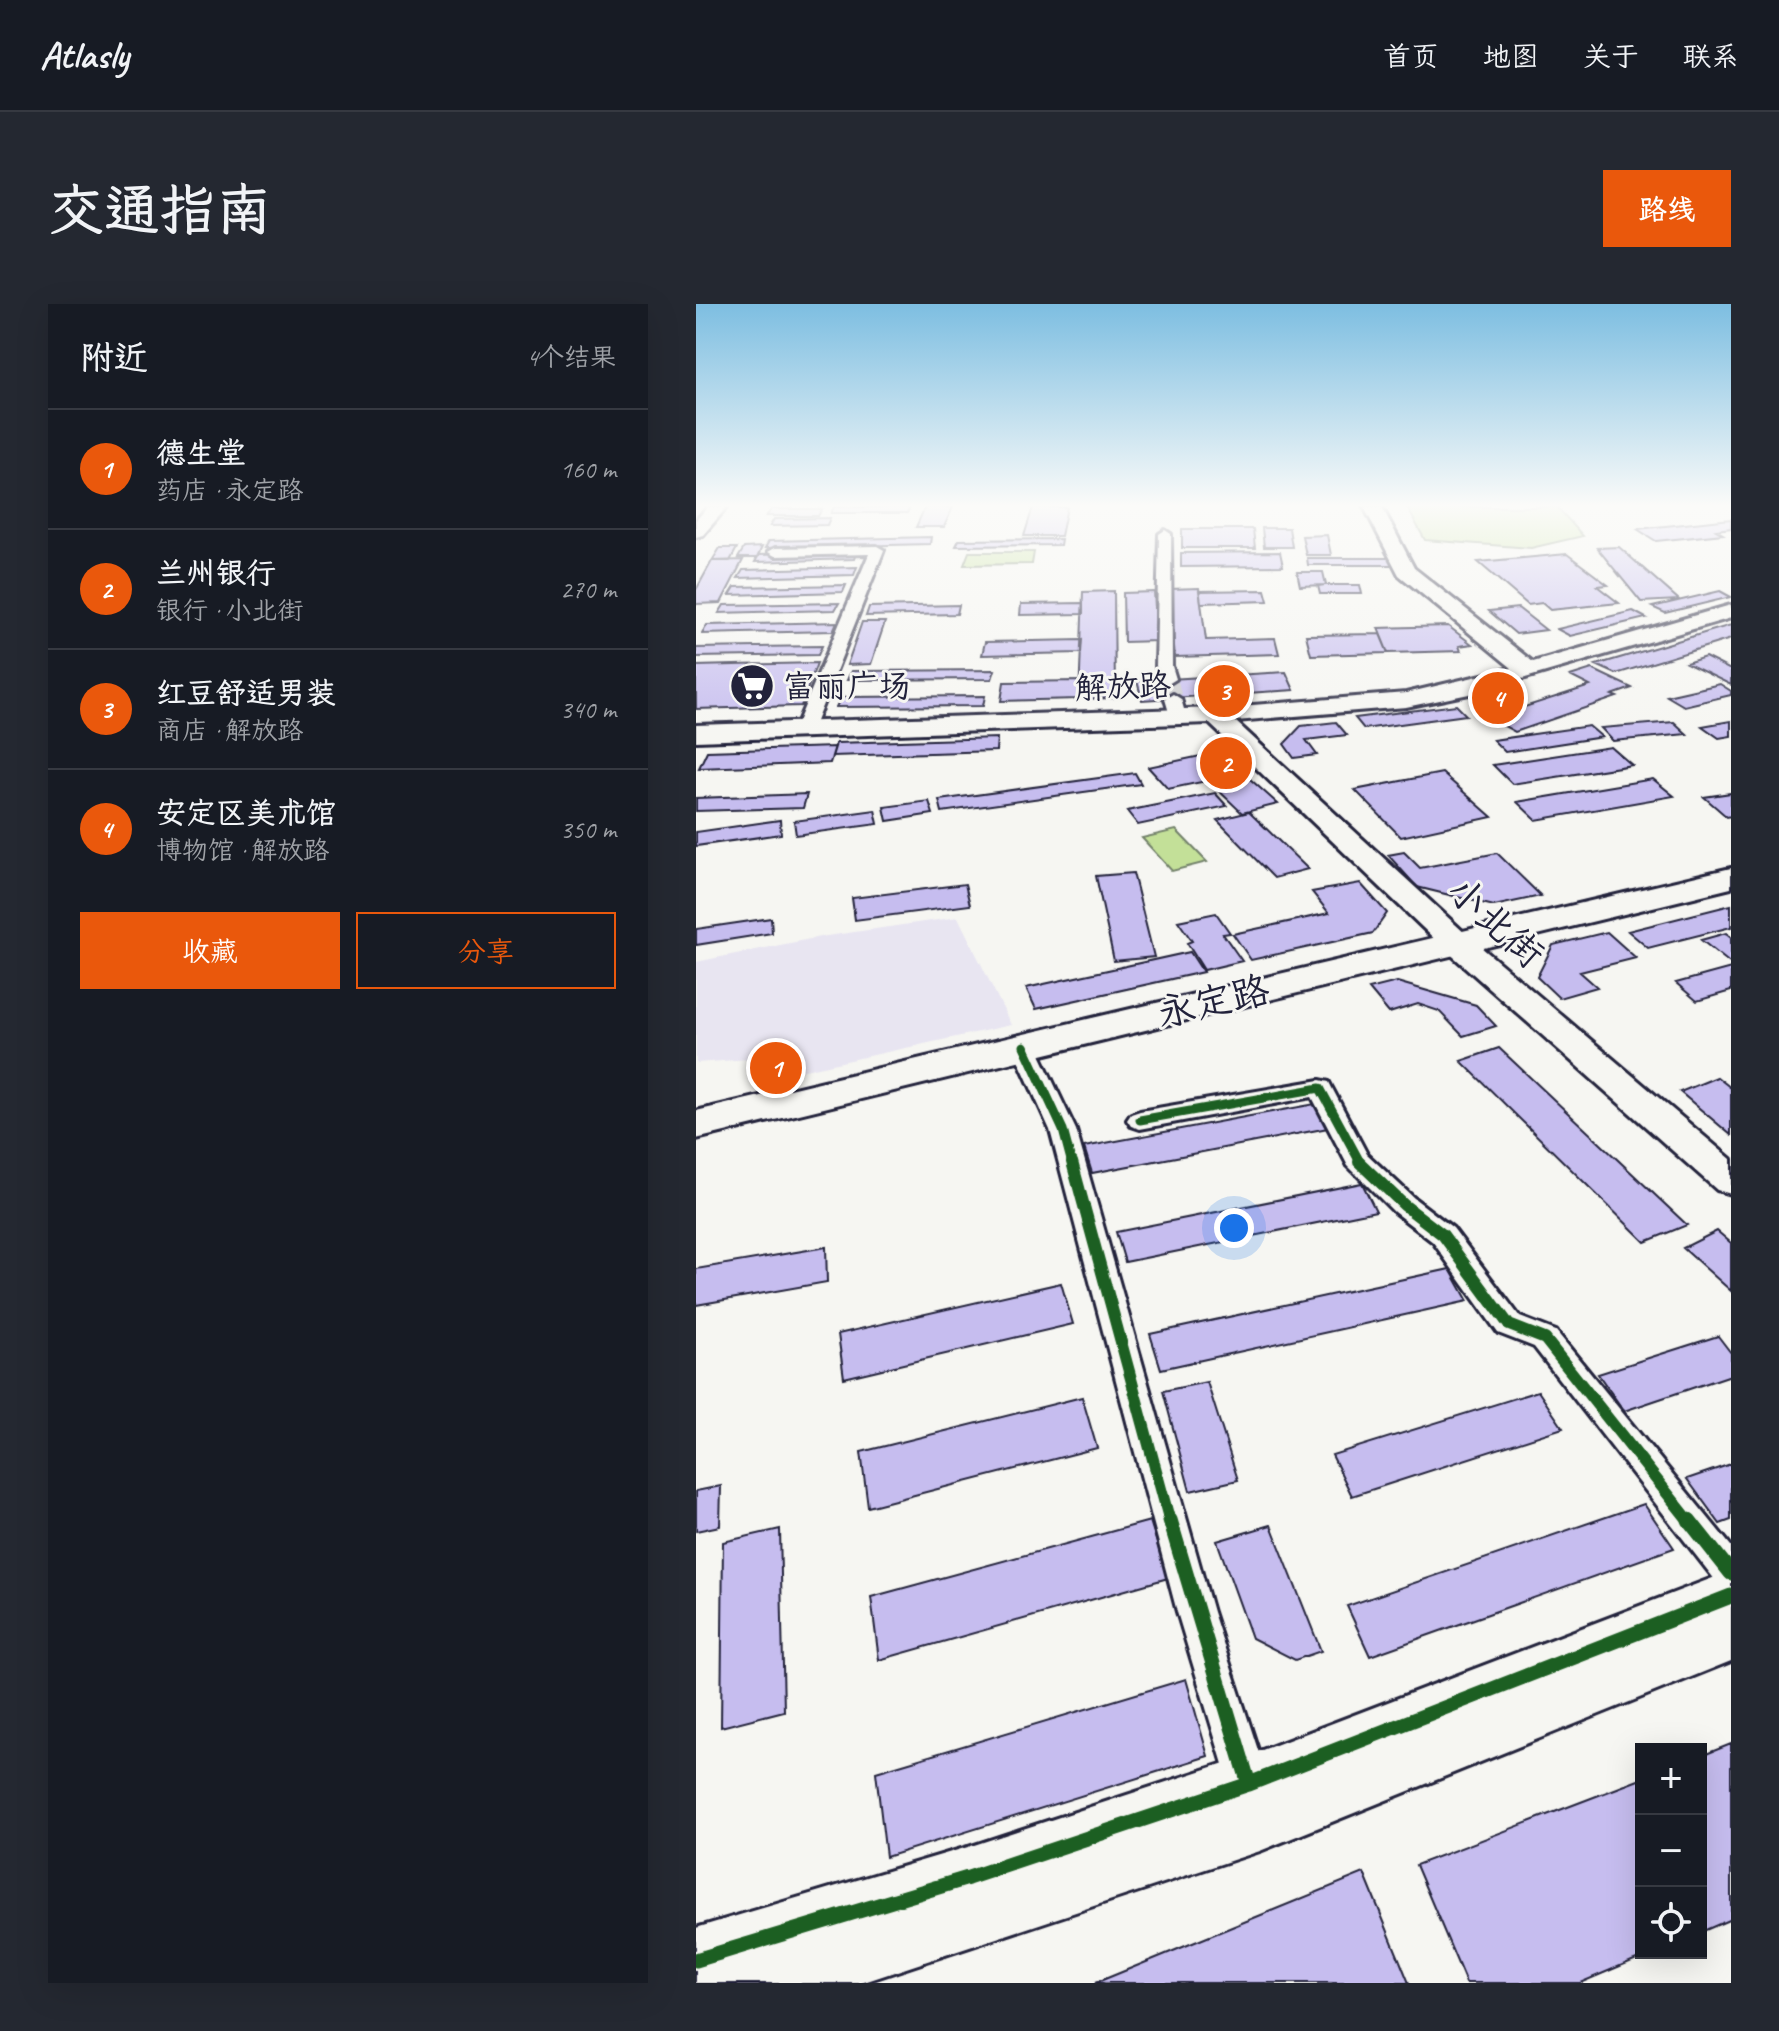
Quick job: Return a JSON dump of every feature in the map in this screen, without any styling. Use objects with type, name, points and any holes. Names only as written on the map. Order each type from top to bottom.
[{"type":"main road","name":"永定路","points":[[696,1125],[1731,878]]},
{"type":"street","points":[[804,729],[863,585]]},
{"type":"street","points":[[1165,585],[1164,666],[1168,679]]},
{"type":"street","points":[[1424,585],[1528,669]]},
{"type":"street","name":"解放路","points":[[696,733],[1176,708],[1215,715],[1406,700],[1474,686],[1731,611]]},
{"type":"street","name":"小北街","points":[[1215,715],[1457,943],[1731,1180]]},
{"type":"street","points":[[1024,1046],[1063,1130],[1195,1612],[1249,1784]]},
{"type":"street","points":[[1140,1120],[1320,1088],[1357,1160],[1404,1205],[1443,1235],[1509,1325],[1545,1339],[1731,1573]]},
{"type":"street","points":[[696,1960],[968,1878],[1249,1784],[1731,1596]]},
{"type":"street","points":[[764,1983],[1260,1821],[1731,1635]]},
{"type":"shaded area","points":[[958,917],[1011,1025],[759,1080],[762,1058],[696,1063],[696,962],[820,937]]},
{"type":"green space","points":[[1176,830],[1207,862],[1172,871],[1142,838]]},
{"type":"building","points":[[699,585],[730,585],[721,603],[696,604]]},
{"type":"building","points":[[846,585],[843,592],[730,595],[735,587]]},
{"type":"building","points":[[1360,585],[1362,594],[1320,594],[1318,586]]},
{"type":"building","points":[[1505,585],[1604,585],[1597,586],[1619,603],[1550,610],[1542,603],[1528,605]]},
{"type":"building","points":[[1627,585],[1662,585],[1679,600],[1641,602]]},
{"type":"building","points":[[1199,588],[1206,640],[1275,638],[1279,654],[1175,657],[1169,589]]},
{"type":"building","points":[[1265,590],[1268,601],[1201,603],[1199,591]]},
{"type":"building","points":[[1114,591],[1115,698],[1079,699],[1083,592]]},
{"type":"building","points":[[1720,591],[1731,597],[1665,613],[1652,607]]},
{"type":"building","points":[[1154,592],[1157,641],[1124,642],[1123,593]]},
{"type":"building","points":[[839,603],[835,610],[719,613],[724,605]]},
{"type":"building","points":[[1083,603],[1083,614],[1020,615],[1021,604]]},
{"type":"building","points":[[959,605],[957,614],[866,616],[869,607]]},
{"type":"building","points":[[1518,608],[1546,630],[1516,634],[1489,611]]},
{"type":"building","points":[[1633,611],[1646,618],[1570,636],[1557,629]]},
{"type":"building","points":[[837,622],[833,631],[702,634],[707,625]]},
{"type":"building","points":[[862,622],[885,622],[871,664],[847,665]]},
{"type":"building","points":[[1731,625],[1731,639],[1616,674],[1596,665]]},
{"type":"building","points":[[1448,626],[1472,644],[1459,646],[1461,651],[1388,653],[1378,628]]},
{"type":"building","points":[[1380,634],[1388,653],[1311,655],[1306,635]]},
{"type":"building","points":[[1082,640],[1081,653],[982,655],[985,642]]},
{"type":"building","points":[[822,646],[818,655],[696,657],[696,648]]},
{"type":"building","points":[[1705,657],[1731,670],[1731,685],[1686,663]]},
{"type":"building","name":"富丽广场","points":[[817,663],[801,706],[696,709],[696,666]]},
{"type":"building","points":[[1592,669],[1632,688],[1612,695],[1617,697],[1515,732],[1482,714],[1503,707],[1512,711],[1590,686],[1570,676]]},
{"type":"building","points":[[995,670],[992,679],[847,680],[851,671]]},
{"type":"building","points":[[1286,672],[1294,690],[1142,700],[1137,681]]},
{"type":"building","points":[[1080,681],[1079,699],[1001,701],[1004,682]]},
{"type":"building","points":[[1720,684],[1731,691],[1731,695],[1684,706],[1667,696]]},
{"type":"building","points":[[985,696],[983,706],[836,707],[841,697]]},
{"type":"building","points":[[1456,705],[1466,715],[1364,729],[1355,718]]},
{"type":"building","points":[[1731,721],[1731,736],[1719,738],[1702,726]]},
{"type":"building","points":[[1336,722],[1347,735],[1306,740],[1317,755],[1294,758],[1284,744],[1301,726]]},
{"type":"building","points":[[1674,722],[1687,734],[1613,741],[1601,728]]},
{"type":"building","points":[[1589,726],[1602,737],[1505,752],[1493,740]]},
{"type":"building","points":[[997,738],[996,751],[832,756],[836,743]]},
{"type":"building","points":[[835,747],[830,763],[699,768],[707,751]]},
{"type":"building","points":[[1611,747],[1632,765],[1512,784],[1493,765]]},
{"type":"building","points":[[1224,751],[1245,773],[1168,789],[1148,767]]},
{"type":"building","points":[[1135,773],[1141,784],[942,812],[939,800]]},
{"type":"building","points":[[1442,773],[1492,817],[1401,837],[1355,790]]},
{"type":"building","points":[[1250,779],[1278,804],[1242,813],[1215,787]]},
{"type":"building","points":[[1653,779],[1674,796],[1536,820],[1517,802]]},
{"type":"building","points":[[1215,793],[1227,806],[1138,825],[1127,811]]},
{"type":"building","points":[[1731,793],[1731,816],[1727,817],[1704,797]]},
{"type":"building","points":[[807,794],[803,808],[696,811],[696,798]]},
{"type":"building","points":[[929,801],[933,814],[887,821],[884,807]]},
{"type":"building","points":[[875,810],[878,824],[796,835],[794,821]]},
{"type":"building","points":[[1249,812],[1308,869],[1274,878],[1217,820]]},
{"type":"building","points":[[780,820],[781,834],[696,846],[696,832]]},
{"type":"building","points":[[1404,852],[1420,868],[1497,853],[1541,896],[1494,906],[1417,887],[1388,855]]},
{"type":"building","points":[[1133,873],[1154,957],[1114,961],[1096,876]]},
{"type":"building","points":[[1360,883],[1387,913],[1373,933],[1251,960],[1233,934],[1329,913],[1312,892]]},
{"type":"building","points":[[965,884],[970,905],[855,920],[852,898]]},
{"type":"building","points":[[1731,905],[1731,927],[1648,948],[1628,931]]},
{"type":"building","points":[[1216,913],[1230,933],[1223,934],[1242,961],[1204,970],[1187,943],[1192,941],[1178,921]]},
{"type":"building","points":[[771,918],[772,933],[696,945],[696,929]]},
{"type":"building","points":[[1607,932],[1636,958],[1580,972],[1597,987],[1559,998],[1537,977],[1553,945]]},
{"type":"building","points":[[1726,933],[1731,937],[1731,964],[1701,940]]},
{"type":"building","points":[[1190,952],[1203,972],[1036,1009],[1026,988]]},
{"type":"building","points":[[1731,968],[1731,991],[1697,1001],[1676,983]]},
{"type":"building","points":[[1397,982],[1476,1005],[1496,1026],[1463,1036],[1439,1011],[1418,1004],[1389,1013],[1369,989]]},
{"type":"building","points":[[1499,1048],[1687,1225],[1645,1242],[1461,1061]]},
{"type":"building","points":[[1717,1077],[1731,1088],[1731,1135],[1680,1092]]},
{"type":"building","points":[[1315,1104],[1328,1128],[1092,1173],[1084,1147]]},
{"type":"building","points":[[1362,1183],[1376,1211],[1125,1262],[1116,1232]]},
{"type":"building","points":[[1717,1231],[1731,1243],[1731,1291],[1683,1248]]},
{"type":"building","points":[[826,1247],[827,1282],[696,1305],[696,1269]]},
{"type":"building","points":[[1450,1269],[1468,1301],[1161,1369],[1150,1334]]},
{"type":"building","points":[[1061,1283],[1073,1324],[844,1378],[838,1334]]},
{"type":"building","points":[[1718,1336],[1731,1353],[1731,1375],[1624,1411],[1598,1374]]},
{"type":"building","points":[[1207,1382],[1238,1480],[1190,1491],[1163,1391]]},
{"type":"building","points":[[1538,1391],[1563,1428],[1352,1496],[1332,1455]]},
{"type":"building","points":[[1082,1397],[1097,1448],[868,1507],[861,1452]]},
{"type":"building","points":[[1731,1464],[1731,1520],[1720,1524],[1687,1479]]},
{"type":"building","points":[[721,1486],[720,1526],[696,1531],[696,1491]]},
{"type":"building","points":[[1644,1504],[1674,1548],[1370,1656],[1347,1606]]},
{"type":"building","points":[[1150,1521],[1168,1578],[879,1660],[871,1597]]},
{"type":"building","points":[[1271,1525],[1321,1651],[1295,1660],[1252,1638],[1217,1541]]},
{"type":"building","points":[[780,1529],[784,1711],[721,1727],[723,1542]]},
{"type":"building","points":[[1186,1679],[1208,1756],[886,1857],[876,1772]]},
{"type":"building","points":[[1731,1744],[1731,1919],[1707,1929],[1707,1815],[1707,1754]]},
{"type":"building","points":[[1635,1781],[1637,1959],[1580,1983],[1466,1983],[1416,1865]]},
{"type":"building","points":[[1364,1873],[1409,1983],[1095,1983]]},
{"type":"tunnel","points":[[1168,679],[1173,699]]},
{"type":"cycle path","points":[[1024,1046],[1063,1130],[1195,1612],[1249,1784]]},
{"type":"cycle path","points":[[1140,1120],[1320,1088],[1357,1160],[1404,1205],[1443,1235],[1509,1325],[1545,1339],[1731,1573]]},
{"type":"cycle path","points":[[696,1960],[968,1878],[1249,1784],[1731,1596]]},
{"type":"place","name":"富丽广场","points":[[752,686]]},
{"type":"place","name":"红豆舒适男装","points":[[1224,691]]},
{"type":"place","name":"安定区美术馆","points":[[1498,698]]},
{"type":"place","name":"兰州银行","points":[[1226,763]]},
{"type":"place","name":"德生堂","points":[[776,1068]]}]
